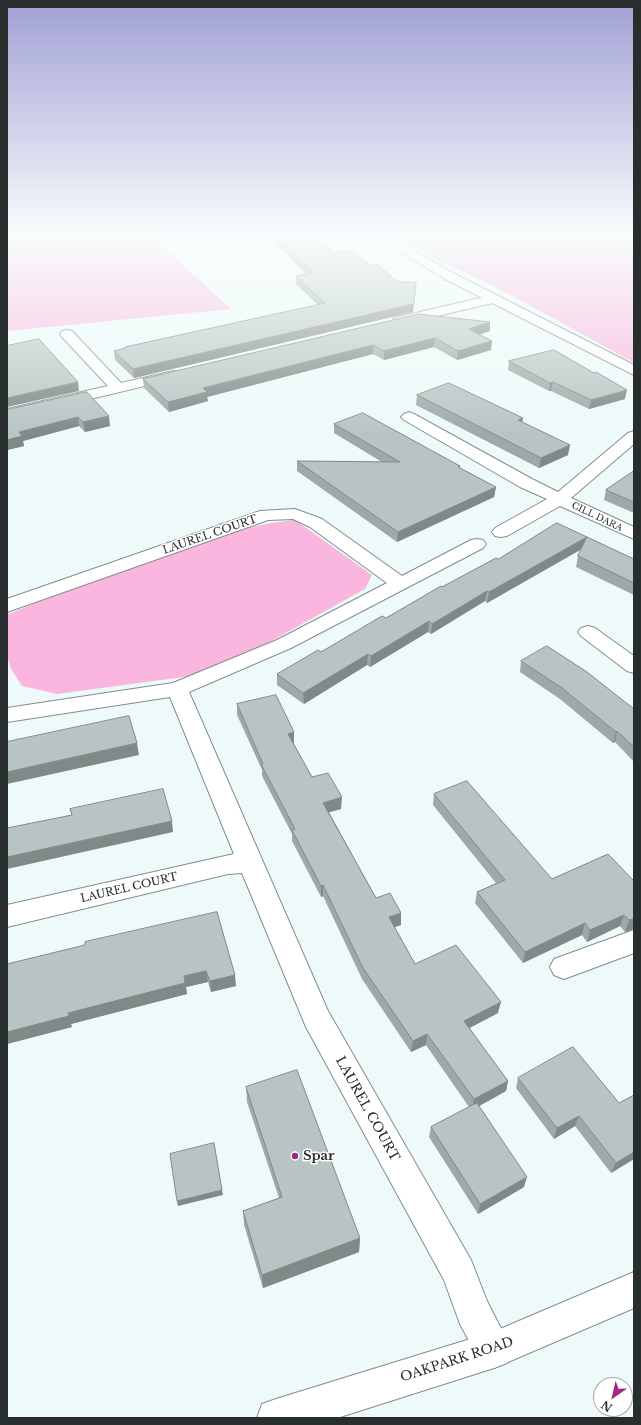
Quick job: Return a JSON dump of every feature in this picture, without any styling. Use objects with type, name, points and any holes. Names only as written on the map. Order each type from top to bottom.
[{"type":"street","points":[[386,325],[484,302]]},
{"type":"street","points":[[499,302],[634,371]]},
{"type":"street","points":[[67,334],[118,388]]},
{"type":"street","points":[[7,414],[187,371]]},
{"type":"street","points":[[408,417],[526,483],[560,499]]},
{"type":"street","points":[[500,532],[560,499],[634,436]]},
{"type":"street","name":"CILL DARA","points":[[560,499],[634,534]]},
{"type":"street","name":"LAUREL COURT","points":[[7,606],[266,516],[295,514],[316,523],[401,584]]},
{"type":"street","points":[[7,715],[177,689],[284,644],[477,544]]},
{"type":"street","points":[[588,632],[634,666]]},
{"type":"street","name":"LAUREL COURT","points":[[177,689],[316,1018],[459,1272],[473,1311],[494,1350]]},
{"type":"street","name":"LAUREL COURT","points":[[7,916],[228,864],[251,863]]},
{"type":"street","points":[[564,967],[634,942]]},
{"type":"street","name":"OAKPARK ROAD","points":[[276,1418],[494,1350],[634,1290]]},
{"type":"shaded area","points":[[7,302],[223,302],[231,309],[7,331]]},
{"type":"shaded area","points":[[522,302],[634,302],[634,363]]},
{"type":"shaded area","points":[[295,520],[372,575],[365,589],[266,644],[191,676],[57,694],[22,686],[11,669],[7,656],[7,615],[35,603],[241,529]]},
{"type":"building","points":[[323,302],[414,302],[414,304],[133,369],[114,351],[126,348],[125,347],[325,303]]},
{"type":"building","points":[[419,314],[490,322],[469,329],[492,341],[458,351],[435,338],[384,351],[373,345],[203,388],[207,392],[168,402],[143,379]]},
{"type":"building","points":[[39,339],[78,382],[7,398],[7,346]]},
{"type":"building","points":[[554,350],[627,390],[591,400],[553,382],[550,383],[509,361]]},
{"type":"building","points":[[449,383],[523,418],[518,420],[570,445],[541,458],[417,395]]},
{"type":"building","points":[[87,392],[109,416],[83,422],[78,417],[19,432],[22,436],[7,440],[7,410]]},
{"type":"building","points":[[363,413],[496,487],[398,532],[297,461],[400,462],[334,424]]},
{"type":"building","points":[[634,471],[634,502],[606,490]]},
{"type":"building","points":[[557,523],[587,537],[489,592],[487,591],[432,624],[429,621],[371,656],[368,654],[303,693],[277,674],[318,650],[321,652],[382,616],[386,618],[441,586],[442,587],[496,558],[498,559]]},
{"type":"building","points":[[587,537],[634,559],[634,583],[578,556]]},
{"type":"building","points":[[547,646],[587,672],[634,709],[634,747],[617,731],[616,732],[562,688],[521,661]]},
{"type":"building","points":[[276,695],[294,732],[288,734],[312,777],[328,773],[342,797],[323,803],[376,898],[390,893],[401,913],[389,917],[415,964],[456,945],[501,1002],[464,1021],[508,1081],[474,1099],[427,1034],[413,1041],[363,968],[323,885],[321,886],[292,830],[295,829],[261,764],[263,764],[237,704]]},
{"type":"building","points":[[129,716],[137,743],[7,772],[7,742]]},
{"type":"building","points":[[467,781],[552,879],[608,854],[634,881],[634,919],[629,920],[624,915],[590,930],[585,923],[525,952],[477,892],[505,880],[434,794]]},
{"type":"building","points":[[163,789],[172,821],[7,857],[7,828],[72,815],[70,809]]},
{"type":"building","points":[[217,912],[235,975],[210,981],[206,971],[184,976],[185,983],[68,1013],[69,1016],[7,1032],[7,964],[85,945],[85,942]]},
{"type":"building","points":[[573,1047],[619,1103],[634,1095],[634,1152],[616,1163],[579,1116],[557,1128],[518,1078]]},
{"type":"building","name":"Spar","points":[[297,1070],[360,1238],[262,1275],[243,1211],[282,1197],[246,1087]]},
{"type":"building","points":[[477,1103],[527,1177],[480,1204],[431,1127]]},
{"type":"building","points":[[214,1143],[222,1190],[177,1201],[170,1154]]},
{"type":"place","name":"Spar","points":[[295,1156]]}]
